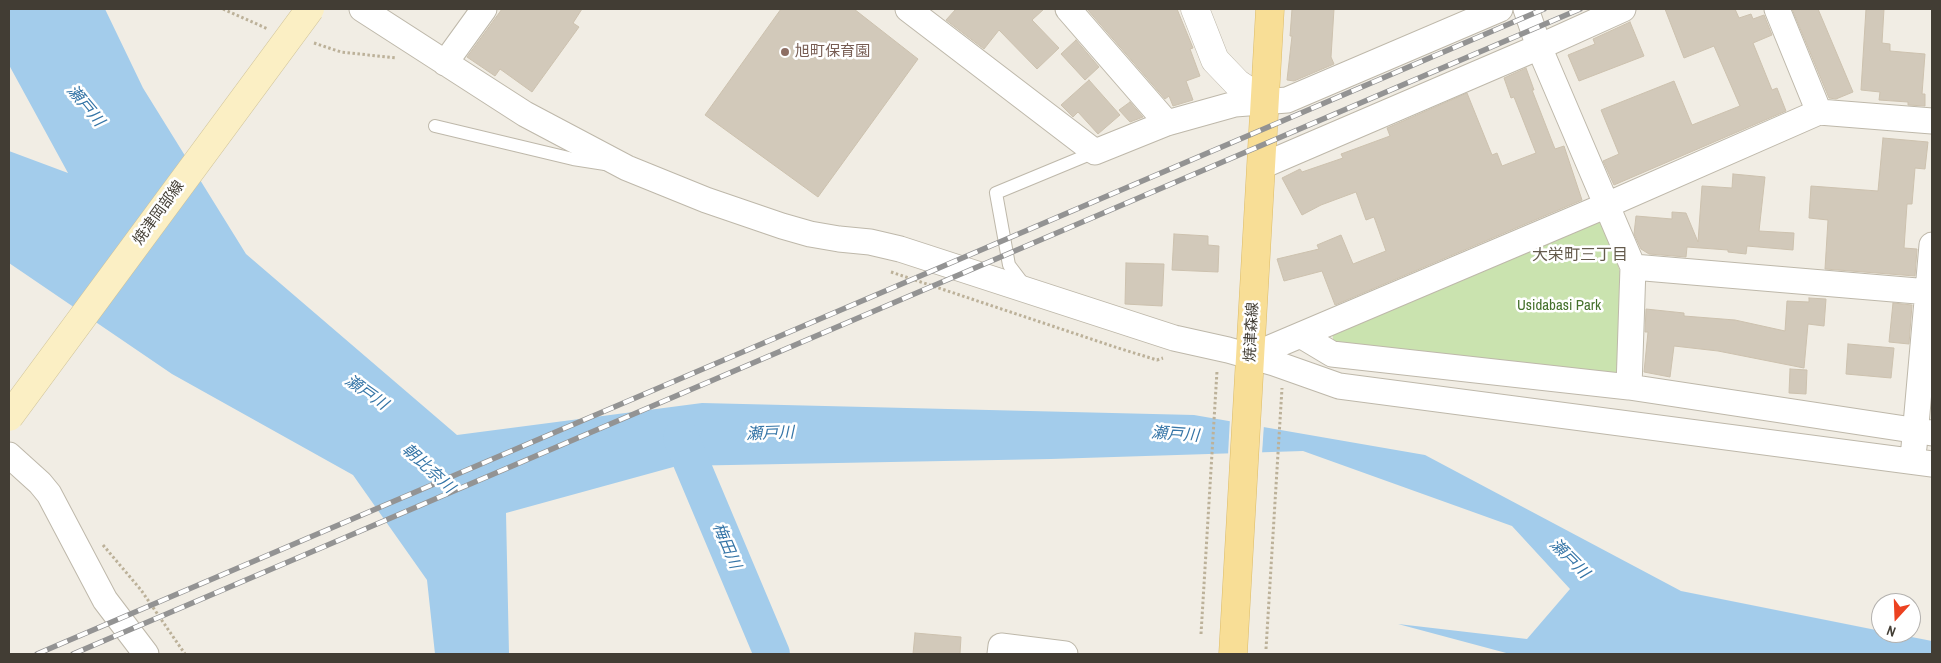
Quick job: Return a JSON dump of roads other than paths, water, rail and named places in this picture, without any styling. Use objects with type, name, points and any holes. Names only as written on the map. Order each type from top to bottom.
[{"type":"main road","name":"焼津岡部線","points":[[9,417],[310,9]]},
{"type":"main road","name":"焼津森線","points":[[1234,642],[1270,9]]},
{"type":"street","points":[[362,9],[524,114],[627,168],[706,200],[810,234],[870,242],[900,249],[1174,338],[1250,368],[1339,386],[1922,463],[1932,245]]},
{"type":"street","points":[[436,57],[484,9]]},
{"type":"street","points":[[1068,9],[1167,123]]},
{"type":"street","points":[[1195,9],[1215,60],[1237,83],[1265,102]]},
{"type":"street","points":[[924,13],[1095,152],[1167,123],[1234,104],[1287,100],[1500,9]]},
{"type":"street","points":[[1526,9],[1539,47],[1633,267],[1629,387]]},
{"type":"street","points":[[1262,166],[1623,9]]},
{"type":"street","points":[[1777,9],[1819,112]]},
{"type":"street","points":[[1250,368],[1302,336],[1607,206],[1819,112],[1932,121]]},
{"type":"street","points":[[1633,267],[1929,292]]},
{"type":"street","points":[[1302,336],[1332,354],[1629,387],[1924,432]]},
{"type":"street","points":[[9,454],[49,494],[105,600],[146,654]]},
{"type":"street","points":[[1000,654],[1001,646],[1065,654]]},
{"type":"lane","points":[[435,126],[573,159],[627,168]]},
{"type":"lane","points":[[1029,292],[1009,265],[996,193],[1095,152]]},
{"type":"water","points":[[9,9],[105,9],[143,88],[246,254],[457,435],[702,403],[1194,415],[1425,455],[1681,591],[1871,629],[1871,643],[1921,643],[1921,639],[1932,641],[1932,654],[1510,654],[1398,624],[1527,639],[1570,589],[1512,526],[1303,451],[1051,459],[677,466],[506,513],[509,654],[435,654],[427,580],[353,475],[172,374],[9,263],[9,151],[68,173],[9,65]]},
{"type":"waterway","name":"梅田川","points":[[681,438],[772,654]]},
{"type":"railway","points":[[37,654],[1544,9]]},
{"type":"railway","points":[[73,654],[1580,9]]},
{"type":"place","name":"旭町保育園","points":[[785,52]]},
{"type":"district","name":"大栄町三丁目","points":[[1580,256]]},
{"type":"water label","name":"瀬戸川","points":[[85,106]]},
{"type":"water label","name":"瀬戸川","points":[[366,393]]},
{"type":"water label","name":"瀬戸川","points":[[770,434]]},
{"type":"water label","name":"瀬戸川","points":[[1175,435]]},
{"type":"water label","name":"朝比奈川","points":[[428,469]]},
{"type":"water label","name":"瀬戸川","points":[[1569,559]]},
{"type":"park label","name":"Usidabasi Park","points":[[1559,306]]}]
